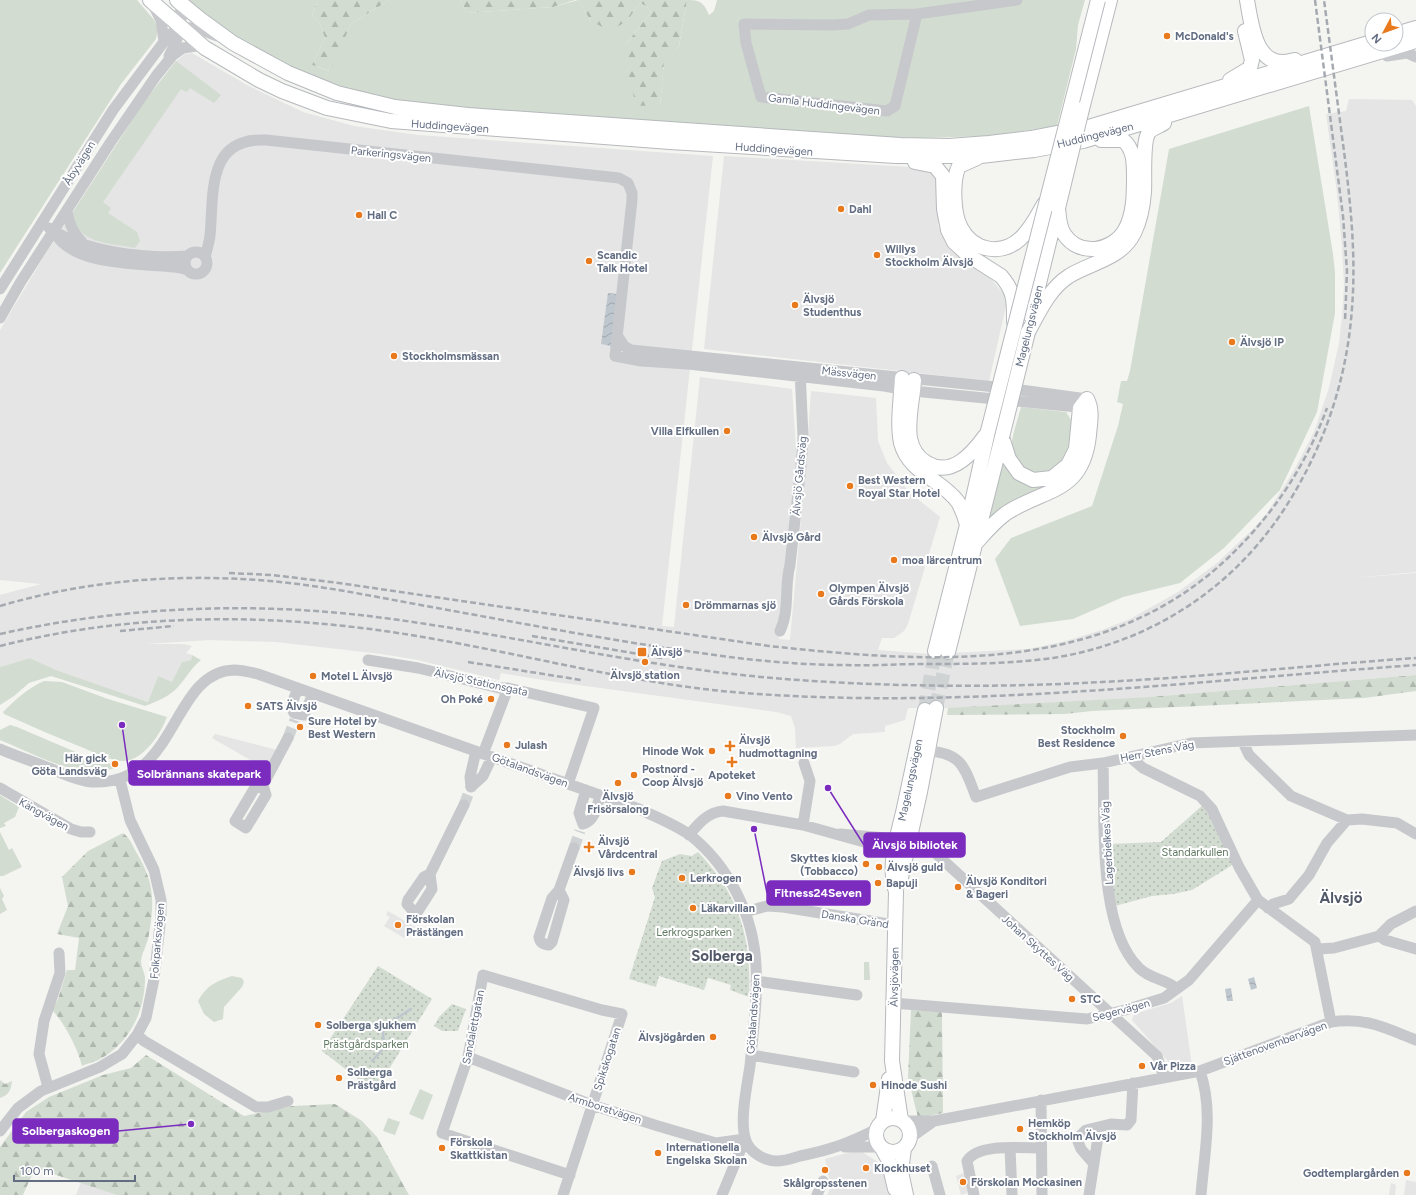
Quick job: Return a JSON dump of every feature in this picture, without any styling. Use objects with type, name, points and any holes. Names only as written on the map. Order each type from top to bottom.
[{"type":"main road","name":"Huddingevägen","points":[[150,0],[205,48],[230,64],[282,91],[327,108],[384,120],[419,124],[896,156],[981,156],[1034,150],[1083,141],[1416,42]]},
{"type":"main road","name":"Magelungsvägen","points":[[1098,0],[1050,193],[1021,330],[1002,437],[974,544],[942,652],[967,525],[988,431],[1021,330],[1058,208],[1110,0]]},
{"type":"main road","points":[[1172,102],[1229,80],[1250,68],[1252,60],[1238,0]]},
{"type":"main road","points":[[1246,0],[1255,37],[1260,50],[1275,61],[1283,63],[1293,61],[1364,39]]},
{"type":"main road","name":"Huddingevägen","points":[[178,1],[233,43],[263,61],[312,84],[350,97],[395,107],[468,115],[851,143],[948,146],[1031,138],[1092,126],[1364,44]]},
{"type":"main road","points":[[1021,330],[1049,295],[1069,276],[1112,256],[1139,221],[1144,194],[1145,139],[1149,130],[1195,108]]},
{"type":"main road","points":[[1083,141],[1123,140],[1130,149],[1134,162],[1134,194],[1123,241]]},
{"type":"main road","points":[[796,150],[811,157],[925,163],[935,166],[943,176],[950,209],[960,228],[973,243],[983,248],[994,250],[1007,248],[1019,240],[1029,229],[1050,193]]},
{"type":"main road","points":[[981,156],[959,166],[955,174],[948,230],[954,242],[968,255],[1001,276],[1010,288],[1014,296],[1021,330]]},
{"type":"main road","points":[[1058,208],[1060,227],[1065,236],[1081,248],[1096,250],[1123,241]]},
{"type":"main road","points":[[908,384],[910,437],[915,452],[929,464],[942,468],[958,464],[978,445],[988,431]]},
{"type":"main road","points":[[908,384],[900,430],[902,444],[907,458],[920,472],[952,496],[961,508],[967,525]]},
{"type":"main road","points":[[1002,437],[1009,459],[1019,473],[1033,480],[1052,478],[1068,465],[1076,449],[1086,405]]},
{"type":"main road","points":[[974,544],[1004,515],[1014,509],[1054,492],[1065,484],[1085,457],[1086,405]]},
{"type":"main road","name":"Magelungsvägen","points":[[931,709],[928,751],[901,846],[931,709]]},
{"type":"main road","name":"Älvsjövägen","points":[[880,1125],[892,1061],[896,892],[899,884],[901,846]]},
{"type":"main road","name":"Älvsjövägen","points":[[892,1061],[902,1121]]},
{"type":"main road","points":[[897,1195],[888,1159],[876,1138],[880,1125],[892,1118],[902,1121],[908,1127],[907,1143],[901,1172],[906,1195]]},
{"type":"main road","points":[[882,1148],[893,1152],[907,1143]]},
{"type":"street","points":[[150,0],[161,20],[164,41]]},
{"type":"street","name":"Gamla Huddingevägen","points":[[917,14],[895,106],[887,111],[761,97],[746,43],[744,24],[848,24],[869,16],[917,14],[1017,0]]},
{"type":"street","name":"Åbyvägen","points":[[162,68],[177,40],[181,28],[182,19],[178,1]]},
{"type":"street","points":[[181,28],[196,28],[233,43]]},
{"type":"street","name":"Åbyvägen","points":[[0,289],[113,110],[164,41],[173,32],[181,28]]},
{"type":"street","name":"Åbyvägen","points":[[0,318],[129,114],[162,68],[172,55],[183,48],[196,46],[205,48]]},
{"type":"street","points":[[1355,61],[1370,62],[1398,53],[1407,53],[1416,57]]},
{"type":"street","name":"Parkeringsvägen","points":[[205,257],[210,236],[215,177],[221,159],[234,147],[256,140],[619,178],[628,183],[632,200],[617,335]]},
{"type":"street","points":[[67,210],[69,223],[75,234],[84,244]]},
{"type":"street","name":"Parkeringsvägen","points":[[42,223],[54,231],[84,244],[134,254],[157,256],[200,252],[205,257],[207,264],[201,272],[194,274],[188,270],[174,267],[98,259],[66,247],[58,240],[54,231]]},
{"type":"street","name":"Parkeringsvägen","points":[[190,254],[210,224]]},
{"type":"street","points":[[188,270],[185,263],[190,254]]},
{"type":"street","name":"Mässvägen","points":[[617,335],[615,356],[635,360],[800,372]]},
{"type":"street","name":"Mässvägen","points":[[617,335],[624,346],[631,350],[800,372],[908,384],[1004,399],[1086,405]]},
{"type":"street","name":"Älvsjö Gårdsväg","points":[[780,631],[784,624],[787,601],[787,575],[790,565],[801,466],[803,437],[800,372]]},
{"type":"street","name":"Älvsjö Stationsgata","points":[[368,660],[418,668],[499,688],[508,688],[594,708],[568,784]]},
{"type":"street","name":"Götalandsvägen","points":[[1,753],[84,781],[100,782],[120,780],[142,766],[157,752],[198,688],[212,677],[233,670],[242,670],[298,688],[638,809],[689,835],[718,864],[731,883],[745,912],[755,950],[756,981],[751,1055],[744,1119],[745,1139]]},
{"type":"street","points":[[298,688],[291,706],[296,717],[304,715],[313,694]]},
{"type":"street","points":[[484,754],[508,688]]},
{"type":"street","name":"Herr Stens Väg","points":[[928,751],[958,759],[963,765],[976,796],[1070,767],[1103,763],[1190,743],[1416,735]]},
{"type":"street","points":[[263,786],[288,738]]},
{"type":"street","points":[[1243,742],[1248,755],[1286,792],[1347,820],[1362,819],[1397,823],[1416,834]]},
{"type":"street","points":[[1130,756],[1143,768],[1200,796],[1204,800],[1212,809],[1239,867],[1258,900],[1309,936],[1315,942],[1318,949],[1332,1022]]},
{"type":"street","points":[[803,825],[810,781],[804,763]]},
{"type":"street","name":"Lagerbielkes Väg","points":[[1103,763],[1106,872],[1115,926],[1124,948],[1139,968],[1146,974],[1166,981],[1176,988]]},
{"type":"street","name":"Folkparksvägen","points":[[0,1131],[18,1108],[48,1087],[112,1061],[122,1054],[137,1035],[146,1018],[150,1003],[161,916],[161,900],[154,870],[130,820],[120,780]]},
{"type":"street","name":"Kängvägen","points":[[0,788],[71,829],[81,832],[90,832]]},
{"type":"street","points":[[586,790],[579,813],[581,827],[592,818],[600,796]]},
{"type":"street","points":[[430,874],[464,805]]},
{"type":"street","name":"Johan Skyttes Väg","points":[[689,835],[699,824],[715,812],[723,811],[803,825],[901,846],[926,848],[938,856],[1157,1056],[1164,1078]]},
{"type":"street","points":[[1268,908],[1273,904],[1289,899],[1309,875],[1327,843],[1347,820]]},
{"type":"street","points":[[559,890],[574,848]]},
{"type":"street","name":"Segervägen","points":[[894,1003],[1087,1019],[1112,1014],[1164,998],[1189,980],[1258,900]]},
{"type":"street","name":"Danska Gränd","points":[[745,912],[767,906],[895,925]]},
{"type":"street","points":[[1318,949],[1334,948],[1380,936],[1391,924],[1416,910]]},
{"type":"street","points":[[1380,936],[1385,940],[1416,949]]},
{"type":"street","points":[[48,1087],[39,1054],[44,1021],[60,973],[59,953]]},
{"type":"street","name":"Sandalettgatan","points":[[570,1175],[442,1133],[468,1057],[483,975],[602,1010],[622,1014]]},
{"type":"street","points":[[756,981],[857,995]]},
{"type":"street","name":"Spikskogatan","points":[[564,1195],[622,1014]]},
{"type":"street","name":"Sjättenovembervägen","points":[[902,1121],[934,1121],[1200,1071],[1332,1022],[1350,1019],[1373,1023],[1416,1040]]},
{"type":"street","points":[[137,1035],[144,1041],[256,1107],[268,1107],[288,1101]]},
{"type":"street","points":[[751,1055],[854,1072]]},
{"type":"street","name":"Armborstvägen","points":[[468,1057],[592,1105],[716,1143],[745,1139]]},
{"type":"street","points":[[1200,1071],[1204,1084],[1208,1112],[1200,1195]]},
{"type":"street","points":[[1094,1164],[1078,1144],[1080,1134],[1086,1130],[1111,1124],[1127,1125],[1131,1120],[1133,1083]]},
{"type":"street","points":[[1041,1100],[1042,1195]]},
{"type":"street","name":"Sjättenovembervägen","points":[[907,1143],[934,1121]]},
{"type":"street","points":[[840,1147],[880,1125]]},
{"type":"street","points":[[1086,1130],[1093,1132],[1098,1137],[1089,1195]]},
{"type":"street","points":[[745,1139],[753,1151],[763,1158],[777,1161],[840,1147],[882,1148]]},
{"type":"street","points":[[722,1195],[745,1139]]},
{"type":"street","points":[[1010,1148],[1012,1195]]},
{"type":"street","points":[[974,1195],[967,1161],[973,1154],[985,1150],[1041,1148]]},
{"type":"street","points":[[932,1166],[940,1195]]},
{"type":"street","points":[[817,1195],[823,1181]]},
{"type":"shaded area","points":[[192,53],[247,85],[303,112],[354,126],[418,135],[713,156],[662,626],[674,627],[700,377],[792,389],[797,464],[779,639],[790,640],[806,465],[811,391],[876,398],[878,441],[887,463],[909,492],[940,517],[908,624],[904,631],[894,638],[882,638],[878,650],[931,654],[1028,649],[1062,642],[1102,630],[1130,619],[1178,592],[1217,563],[1254,528],[1267,513],[1293,472],[1314,432],[1329,388],[1339,343],[1344,285],[1342,247],[1337,193],[1326,114],[1346,111],[1349,99],[1412,100],[1416,106],[1416,572],[1353,578],[1416,573],[1416,675],[1149,697],[962,708],[908,708],[905,720],[885,726],[885,732],[853,734],[840,744],[834,746],[796,748],[795,728],[791,716],[776,712],[501,673],[499,680],[418,660],[382,654],[276,642],[210,640],[145,644],[183,644],[192,646],[186,653],[192,655],[191,660],[182,662],[172,683],[158,676],[148,702],[56,670],[30,658],[0,667],[0,595],[41,584],[0,580],[0,330],[43,258],[144,102],[176,61],[185,54]]},
{"type":"shaded area","points":[[724,156],[927,168],[936,176],[939,203],[938,226],[948,246],[964,262],[990,278],[1004,294],[1006,306],[989,381],[704,349]]},
{"type":"shaded area","points":[[215,734],[277,750],[268,770],[212,738]]},
{"type":"shaded area","name":"Förskolan Prästängen","points":[[388,911],[415,927],[413,930],[410,928],[404,938],[384,926],[390,917],[386,915]]},
{"type":"shaded area","points":[[1182,996],[1192,1066],[1172,1066],[1132,1020],[1134,1014],[1171,1003]]},
{"type":"shaded area","points":[[859,1150],[884,1166],[891,1195],[827,1195],[831,1186],[825,1159]]},
{"type":"shaded area","name":"Förskolan Mockasinen","points":[[966,1172],[970,1192],[961,1195],[956,1176]]},
{"type":"shaded area","points":[[1406,1180],[1416,1182],[1416,1195],[1404,1195]]},
{"type":"shaded area","points":[[81,1182],[117,1195],[76,1195]]},
{"type":"shaded area","points":[[1391,1183],[1396,1185],[1395,1195],[1389,1195]]},
{"type":"green space","points":[[0,0],[137,0],[155,21],[158,30],[156,39],[121,84],[0,273]]},
{"type":"green space","points":[[189,0],[318,0],[312,15],[320,24],[325,38],[312,65],[329,71],[351,24],[389,0],[460,0],[467,13],[553,7],[578,0],[591,21],[627,21],[640,3],[646,6],[651,12],[623,48],[660,105],[664,61],[679,46],[687,0],[696,1],[704,5],[709,15],[714,11],[717,0],[1085,0],[1078,25],[1076,49],[1057,126],[989,136],[920,138],[862,136],[418,104],[387,98],[325,81],[267,56],[240,40],[213,21]]},
{"type":"green space","points":[[318,0],[389,0],[351,24],[330,71],[312,65],[325,38],[320,24],[312,15]]},
{"type":"green space","points":[[460,0],[575,0],[553,7],[467,13]]},
{"type":"green space","points":[[578,0],[687,0],[679,46],[664,62],[660,105],[636,106],[623,48],[651,12],[646,6],[640,3],[627,21],[610,31],[591,21]]},
{"type":"green space","points":[[176,61],[221,95],[214,103],[190,88],[187,92],[181,89],[103,202],[111,208],[108,213],[137,232],[140,241],[135,248],[95,240],[80,230],[75,223],[73,212],[144,102]]},
{"type":"green space","name":"Älvsjö IP","points":[[1309,106],[1333,254],[1335,273],[1335,313],[1317,412],[1280,490],[1224,548],[1180,583],[1123,597],[1073,619],[1020,626],[995,559],[1011,538],[1092,506],[1118,426],[1123,404],[1117,402],[1121,381],[1127,381],[1130,371],[1169,149]]},
{"type":"green space","points":[[1021,407],[1066,412],[1073,423],[1067,456],[1060,466],[1053,471],[1046,474],[1032,472],[1025,469],[1015,456],[1012,448],[1012,439]]},
{"type":"green space","points":[[1002,462],[1010,472],[1020,480],[1052,482],[988,523]]},
{"type":"green space","points":[[192,655],[201,660],[194,666],[178,687],[167,696],[145,706],[51,676],[29,683],[14,696],[0,705],[0,667],[30,658],[56,670],[148,702],[158,676],[172,682],[182,662],[191,660]]},
{"type":"green space","points":[[1416,675],[1416,691],[1364,698],[1092,711],[1065,714],[947,715],[948,708],[1149,697]]},
{"type":"green space","points":[[44,681],[62,682],[108,699],[167,717],[156,738],[145,751],[138,756],[124,761],[110,759],[4,714],[3,712],[22,694]]},
{"type":"green space","points":[[10,725],[99,762],[115,764],[115,768],[101,771],[86,771],[56,764],[41,758],[0,740],[0,730]]},
{"type":"green space","points":[[0,795],[19,807],[15,817],[4,823],[6,826],[0,828]]},
{"type":"green space","name":"Standarkullen","points":[[1204,804],[1234,864],[1192,890],[1152,896],[1115,906],[1108,844],[1161,842]]},
{"type":"green space","points":[[0,832],[9,850],[12,848],[22,867],[3,876],[0,876]]},
{"type":"green space","points":[[123,833],[127,836],[146,871],[151,890],[151,922],[141,961],[145,977],[144,991],[139,1013],[128,1034],[121,1043],[97,1061],[82,1066],[70,1036],[57,1015],[52,1010],[58,999],[67,970],[75,970],[79,938],[57,934],[68,906],[62,877],[88,851]]},
{"type":"green space","name":"Lerkrogsparken","points":[[698,852],[724,884],[740,918],[748,956],[749,997],[730,990],[731,985],[708,978],[704,990],[659,976],[656,987],[629,979],[655,897],[652,888],[662,861],[680,854],[692,856]]},
{"type":"green space","points":[[0,888],[4,896],[2,899],[7,910],[0,914]]},
{"type":"green space","points":[[864,962],[869,962],[870,980],[864,980]]},
{"type":"green space","name":"Prästgårdsparken","points":[[378,966],[432,999],[375,1092],[322,1051]]},
{"type":"green space","points":[[232,976],[242,978],[244,982],[242,987],[224,1007],[223,1019],[214,1022],[204,1014],[198,1001],[204,991],[212,985]]},
{"type":"green space","points":[[452,1004],[466,1009],[458,1031],[442,1031],[434,1026],[439,1017]]},
{"type":"green space","points":[[911,1010],[942,1012],[943,1113],[918,1118],[908,1077]]},
{"type":"green space","points":[[146,1055],[244,1116],[292,1106],[335,1104],[362,1121],[377,1137],[409,1195],[117,1195],[35,1168],[23,1195],[0,1195],[0,1147],[26,1112],[49,1097],[103,1075],[131,1068]]},
{"type":"green space","points":[[0,1080],[5,1084],[12,1081],[9,1092],[0,1098]]},
{"type":"green space","points":[[420,1089],[433,1095],[423,1120],[409,1114]]},
{"type":"green space","points":[[388,1118],[400,1122],[395,1135],[383,1131]]},
{"type":"water","points":[[608,293],[617,294],[611,346],[601,344]]},
{"type":"water","points":[[1254,977],[1257,988],[1251,990],[1248,979]]},
{"type":"water","points":[[1231,988],[1233,1001],[1227,1001],[1225,989]]},
{"type":"waterway","points":[[394,1020],[411,1009]]},
{"type":"waterway","points":[[372,1061],[384,1048],[383,1032],[387,1026]]},
{"type":"tunnel","points":[[925,710],[935,651]]},
{"type":"tunnel","points":[[936,708],[948,652]]},
{"type":"tunnel","points":[[288,738],[295,720]]},
{"type":"tunnel","points":[[464,805],[471,787]]},
{"type":"tunnel","points":[[574,848],[580,831]]},
{"type":"railway","points":[[1315,0],[1343,216],[1347,271],[1345,322]]},
{"type":"railway","points":[[0,606],[66,590],[134,581],[201,578],[270,581],[333,589],[593,636],[707,654],[786,663],[826,665],[987,663],[1053,658],[1088,651],[1122,640],[1154,626],[1184,609],[1212,589],[1238,566],[1262,540],[1283,511],[1310,464],[1331,414],[1339,388],[1345,362],[1352,308],[1353,252],[1347,177],[1324,0]]},
{"type":"railway","points":[[229,573],[272,575],[339,583],[769,646],[895,656],[958,657],[1020,652],[1079,640],[1137,619],[1190,589],[1240,546],[1280,498],[1291,482],[1311,446],[1327,408]]},
{"type":"railway","points":[[0,634],[95,617],[143,612],[191,609],[288,609],[384,618],[433,625],[627,659],[724,673],[813,681],[938,686],[1062,684],[1141,680],[1416,658]]},
{"type":"railway","points":[[0,646],[54,634],[107,626],[162,621],[216,619],[271,620],[380,630],[473,646],[588,670],[666,684],[744,693],[828,697],[912,698],[996,696],[1164,685],[1416,665]]},
{"type":"railway","points":[[120,631],[174,626]]},
{"type":"railway","points":[[532,636],[662,658]]},
{"type":"railway","points":[[468,662],[581,680]]},
{"type":"place","name":"McDonald's","points":[[1167,36]]},
{"type":"place","name":"Dahl","points":[[841,209]]},
{"type":"place","name":"Hall C","points":[[359,215]]},
{"type":"place","name":"Willys Stockholm Älvsjö","points":[[877,255]]},
{"type":"place","name":"Scandic Talk Hotel","points":[[589,261]]},
{"type":"place","name":"Älvsjö Studenthus","points":[[795,305]]},
{"type":"place","name":"Älvsjö IP","points":[[1232,342]]},
{"type":"place","name":"Stockholmsmässan","points":[[394,356]]},
{"type":"place","name":"Villa Elfkullen","points":[[727,431]]},
{"type":"place","name":"Best Western Royal Star Hotel","points":[[850,486]]},
{"type":"place","name":"Älvsjö Gård","points":[[754,537]]},
{"type":"place","name":"moa lärcentrum","points":[[894,560]]},
{"type":"place","name":"Olympen Älvsjö Gårds Förskola","points":[[821,594]]},
{"type":"place","name":"Drömmarnas sjö","points":[[686,605]]},
{"type":"place","name":"Älvsjö","points":[[642,652]]},
{"type":"place","name":"Älvsjö station","points":[[645,662]]},
{"type":"place","name":"Motel L Älvsjö","points":[[313,676]]},
{"type":"place","name":"Oh Poké","points":[[491,699]]},
{"type":"place","name":"SATS Älvsjö","points":[[248,706]]},
{"type":"place","name":"Solbrännans skatepark","points":[[122,725]]},
{"type":"place","name":"Sure Hotel by Best Western","points":[[300,727]]},
{"type":"place","name":"Stockholm Best Residence","points":[[1123,736]]},
{"type":"place","name":"Julash","points":[[507,745]]},
{"type":"place","name":"Älvsjö hudmottagning","points":[[730,746]]},
{"type":"place","name":"Hinode Wok","points":[[712,751]]},
{"type":"place","name":"Apoteket","points":[[732,762]]},
{"type":"place","name":"Här gick Göta Landsväg","points":[[115,764]]},
{"type":"place","name":"Postnord - Coop Älvsjö","points":[[634,775]]},
{"type":"place","name":"Älvsjö Frisörsalong","points":[[618,783]]},
{"type":"place","name":"Älvsjö bibliotek","points":[[828,788]]},
{"type":"place","name":"Vino Vento","points":[[728,796]]},
{"type":"place","name":"Fitness24Seven","points":[[754,829]]},
{"type":"place","name":"Älvsjö Vårdcentral","points":[[589,847]]},
{"type":"place","name":"Skyttes kiosk (Tobbacco)","points":[[866,864]]},
{"type":"place","name":"Älvsjö guld","points":[[879,867]]},
{"type":"place","name":"Älvsjö livs","points":[[632,872]]},
{"type":"place","name":"Lerkrogen","points":[[682,878]]},
{"type":"place","name":"Bapuji","points":[[878,883]]},
{"type":"place","name":"Älvsjö Konditori & Bageri","points":[[958,887]]},
{"type":"place","name":"Läkarvillan","points":[[693,908]]},
{"type":"place","name":"Förskolan Prästängen","points":[[398,925]]},
{"type":"place","name":"STC","points":[[1072,999]]},
{"type":"place","name":"Solberga sjukhem","points":[[318,1025]]},
{"type":"place","name":"Älvsjögården","points":[[713,1037]]},
{"type":"place","name":"Vår Pizza","points":[[1142,1066]]},
{"type":"place","name":"Solberga Prästgård","points":[[339,1078]]},
{"type":"place","name":"Hinode Sushi","points":[[873,1085]]},
{"type":"place","name":"Solbergaskogen","points":[[191,1124]]},
{"type":"place","name":"Hemköp Stockholm Älvsjö","points":[[1020,1129]]},
{"type":"place","name":"Förskola Skattkistan","points":[[442,1148]]},
{"type":"place","name":"Internationella Engelska Skolan","points":[[658,1153]]},
{"type":"place","name":"Klockhuset","points":[[866,1168]]},
{"type":"place","name":"Skålgropsstenen","points":[[825,1170]]},
{"type":"place","name":"Godtemplargården","points":[[1407,1173]]},
{"type":"place","name":"Förskolan Mockasinen","points":[[963,1182]]},
{"type":"district","name":"Älvsjö","points":[[1341,898]]},
{"type":"district","name":"Solberga","points":[[722,956]]}]
